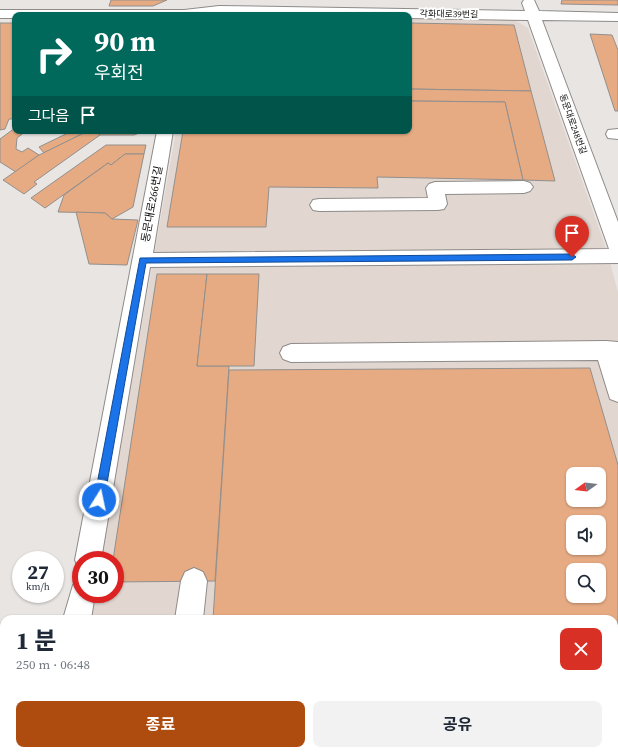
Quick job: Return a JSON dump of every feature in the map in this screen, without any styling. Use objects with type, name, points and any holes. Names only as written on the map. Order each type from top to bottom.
[{"type":"street","points":[[184,12],[186,0]]},
{"type":"street","name":"각화대로39번길","points":[[205,12],[219,10],[530,8],[618,17]]},
{"type":"street","name":"동문대로248번길","points":[[530,8],[618,248]]},
{"type":"street","name":"각화대로39번길","points":[[0,14],[12,14]]},
{"type":"street","name":"동문대로266번길","points":[[90,551],[164,134]]},
{"type":"street","points":[[319,205],[438,204],[435,188],[524,187]]},
{"type":"street","points":[[143,260],[618,256]]},
{"type":"street","points":[[291,353],[612,350],[618,392]]},
{"type":"street","points":[[190,615],[194,581]]},
{"type":"street","points":[[78,615],[80,603]]},
{"type":"shaded area","points":[[412,18],[513,19],[528,28],[607,251],[618,292],[618,615],[91,615],[93,603],[124,603],[124,551],[102,551],[175,134],[412,134]]},
{"type":"building","points":[[111,0],[167,0],[153,6],[109,6]]},
{"type":"building","points":[[562,0],[618,0],[618,5],[561,4]]},
{"type":"building","points":[[0,23],[12,23],[12,119],[9,119],[5,129],[0,130]]},
{"type":"building","points":[[412,23],[514,25],[531,91],[412,89]]},
{"type":"building","points":[[590,34],[612,35],[618,50],[618,111],[615,111]]},
{"type":"building","points":[[412,89],[531,91],[555,181],[523,180],[505,102],[412,101]]},
{"type":"building","points":[[412,101],[505,102],[523,180],[377,177],[378,188],[269,187],[266,227],[167,227],[182,134],[412,134]]},
{"type":"building","points":[[12,130],[12,134],[22,134],[17,138],[16,149],[22,152],[28,148],[39,155],[16,172],[0,162],[0,139]]},
{"type":"building","points":[[66,134],[82,134],[44,153],[39,147]]},
{"type":"building","points":[[82,134],[100,135],[34,182],[37,184],[24,194],[3,180],[39,155]]},
{"type":"building","points":[[100,134],[137,134],[134,135]]},
{"type":"building","points":[[106,145],[146,145],[144,154],[125,154],[111,165],[108,163],[45,208],[31,198]]},
{"type":"building","points":[[125,154],[144,154],[133,207],[112,219],[105,213],[58,212],[64,195],[108,163],[111,165]]},
{"type":"building","points":[[76,212],[105,213],[112,219],[138,220],[127,265],[89,264]]},
{"type":"building","points":[[157,274],[207,274],[197,366],[229,366],[215,581],[124,582],[124,551],[114,551]]},
{"type":"building","points":[[207,274],[259,274],[254,366],[197,366]]},
{"type":"building","points":[[590,368],[618,465],[618,615],[213,615],[229,370]]},
{"type":"route","points":[[99,500],[143,260],[572,257]]}]
